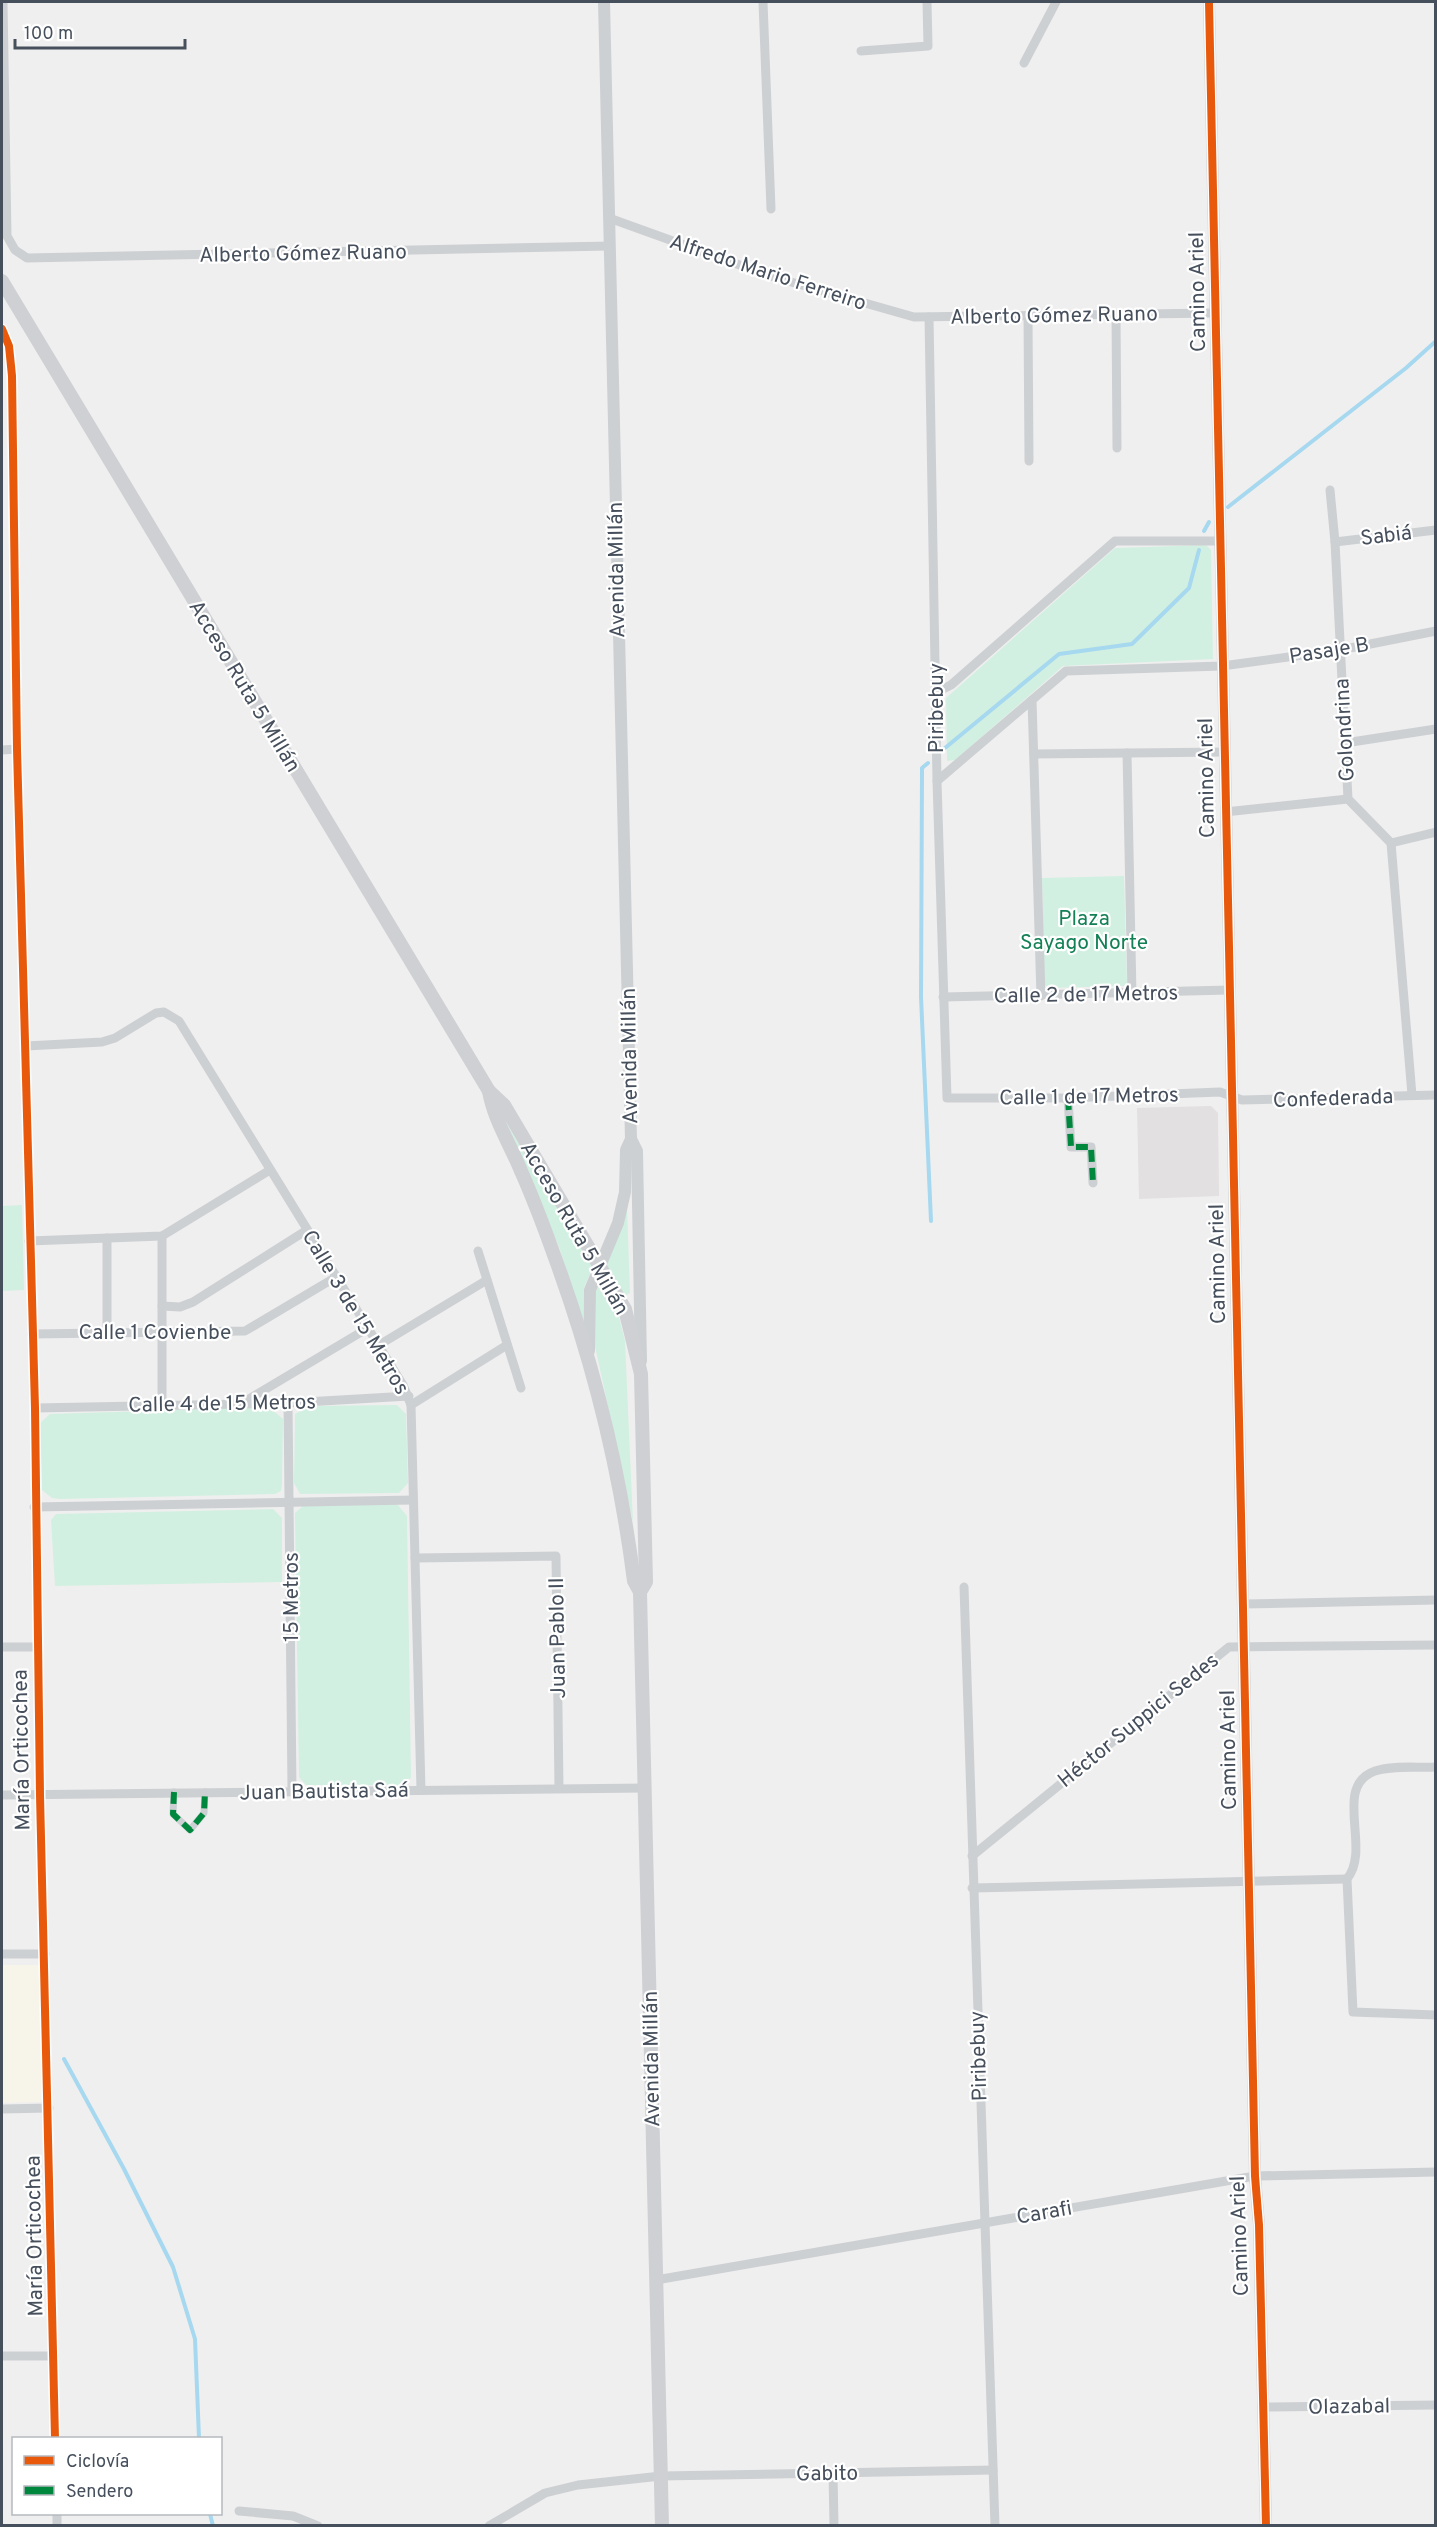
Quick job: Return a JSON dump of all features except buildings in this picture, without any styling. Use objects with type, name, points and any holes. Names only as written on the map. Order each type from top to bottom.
[{"type":"main road","name":"Acceso Ruta 5 Millán","points":[[2,281],[489,1091],[504,1105],[600,1263],[625,1309],[641,1374]]},
{"type":"main road","name":"Acceso Ruta 5 Millán","points":[[489,1091],[492,1109],[521,1170],[554,1254],[590,1365]]},
{"type":"main road","name":"Avenida Millán","points":[[590,1365],[620,1488],[634,1581],[640,1592],[662,2526]]},
{"type":"main road","name":"Avenida Millán","points":[[640,1592],[646,1582],[641,1374]]},
{"type":"street","name":"Alberto Gómez Ruano","points":[[3,2],[7,236],[15,250],[27,258],[610,246]]},
{"type":"street","name":"Avenida Millán","points":[[590,1365],[588,1315],[590,1290],[618,1223],[625,1192],[626,1150],[631,1139],[603,2]]},
{"type":"street","points":[[762,2],[771,209]]},
{"type":"street","points":[[861,51],[928,46],[927,2]]},
{"type":"street","points":[[1024,63],[1056,2]]},
{"type":"street","name":"Camino Ariel","points":[[1209,2],[1255,2176],[1259,2225],[1266,2526]]},
{"type":"street","name":"Alfredo Mario Ferreiro","points":[[609,218],[770,276],[914,317],[929,317]]},
{"type":"street","name":"Alberto Gómez Ruano","points":[[929,317],[1215,313]]},
{"type":"street","points":[[1116,314],[1117,448]]},
{"type":"street","points":[[1028,316],[1029,461]]},
{"type":"street","name":"Piribebuy","points":[[929,317],[937,781],[947,1098]]},
{"type":"street","name":"María Orticochea","points":[[2,329],[9,346],[12,376],[17,749],[35,1408],[34,1507],[56,2437]]},
{"type":"street","name":"Golondrina","points":[[1330,490],[1335,542],[1348,799],[1391,843]]},
{"type":"street","name":"Sabiá","points":[[1335,542],[1436,530]]},
{"type":"street","points":[[937,692],[951,685],[1115,541],[1219,541]]},
{"type":"street","name":"Pasaje B","points":[[937,781],[1061,674],[1072,669],[1222,666],[1340,650],[1436,631]]},
{"type":"street","points":[[1032,700],[1041,996]]},
{"type":"street","points":[[1345,743],[1436,729]]},
{"type":"street","points":[[2,750],[17,749]]},
{"type":"street","points":[[1034,754],[1224,752]]},
{"type":"street","points":[[1127,753],[1132,994]]},
{"type":"street","points":[[1225,812],[1348,799]]},
{"type":"street","points":[[1412,1095],[1391,843],[1436,832]]},
{"type":"street","name":"Calle 2 de 17 Metros","points":[[943,997],[1229,990]]},
{"type":"street","name":"Calle 3 de 15 Metros","points":[[26,1046],[102,1042],[115,1038],[156,1013],[173,1015],[179,1021],[379,1345],[410,1401],[421,1790]]},
{"type":"street","name":"Calle 1 de 17 Metros","points":[[947,1098],[1068,1098],[1220,1092],[1231,1096]]},
{"type":"street","name":"Confederada","points":[[1231,1096],[1242,1100],[1436,1095]]},
{"type":"street","points":[[1068,1098],[1071,1148],[1091,1147],[1093,1183]]},
{"type":"street","name":"Avenida Millán","points":[[631,1139],[637,1150],[641,1374]]},
{"type":"street","points":[[29,1241],[162,1236],[270,1170]]},
{"type":"street","points":[[162,1306],[180,1307],[193,1302],[307,1230]]},
{"type":"street","points":[[162,1236],[162,1404]]},
{"type":"street","points":[[106,1331],[107,1238]]},
{"type":"street","points":[[478,1251],[521,1388]]},
{"type":"street","name":"Calle 1 Covienbe","points":[[32,1334],[106,1331],[163,1333],[245,1331],[336,1277]]},
{"type":"street","points":[[379,1345],[487,1280]]},
{"type":"street","points":[[243,1403],[368,1328]]},
{"type":"street","points":[[410,1401],[507,1345]]},
{"type":"street","name":"Calle 4 de 15 Metros","points":[[35,1408],[410,1401]]},
{"type":"street","name":"15 Metros","points":[[288,1403],[292,1791]]},
{"type":"street","points":[[34,1507],[413,1500]]},
{"type":"street","name":"Juan Pablo II","points":[[415,1558],[556,1556],[559,1788]]},
{"type":"street","name":"Piribebuy","points":[[964,1587],[972,1888],[995,2526]]},
{"type":"street","points":[[1243,1604],[1436,1600]]},
{"type":"street","name":"Héctor Suppici Sedes","points":[[972,1856],[1229,1647],[1436,1644]]},
{"type":"street","points":[[2,1647],[37,1647]]},
{"type":"street","points":[[1436,1767],[1378,1770],[1364,1778],[1354,1791],[1357,1863],[1347,1879],[1353,2012],[1436,2015]]},
{"type":"street","name":"Juan Bautista Saá","points":[[2,1795],[646,1788]]},
{"type":"street","points":[[174,1792],[173,1814],[190,1830],[204,1813],[204,1792]]},
{"type":"street","points":[[972,1888],[1347,1879]]},
{"type":"street","points":[[2,1954],[45,1954]]},
{"type":"street","points":[[2,2109],[49,2108]]},
{"type":"street","name":"Carafi","points":[[656,2280],[1255,2176],[1436,2172]]},
{"type":"street","points":[[2,2356],[54,2356]]},
{"type":"street","name":"Olazabal","points":[[1262,2407],[1436,2405]]},
{"type":"street","name":"Gabito","points":[[489,2526],[552,2491],[661,2476],[993,2470]]},
{"type":"street","points":[[834,2473],[834,2526]]},
{"type":"street","points":[[239,2511],[293,2516],[318,2526]]},
{"type":"shaded area","points":[[1211,1106],[1218,1113],[1219,1196],[1139,1199],[1137,1108]]},
{"type":"shaded area","points":[[2,1965],[39,1965],[42,2102],[2,2103]]},
{"type":"green space","points":[[1206,545],[1211,550],[1213,659],[1063,666],[955,760],[947,761],[946,698],[1115,548]]},
{"type":"green space","name":"Plaza Sayago Norte","points":[[1124,876],[1127,983],[1124,986],[1048,988],[1044,984],[1042,878]]},
{"type":"green space","points":[[502,1116],[593,1266],[584,1288],[583,1322],[559,1247]]},
{"type":"green space","points":[[22,1205],[24,1290],[2,1291],[2,1206]]},
{"type":"green space","points":[[627,1206],[630,1293],[624,1296],[604,1264]]},
{"type":"green space","points":[[600,1276],[617,1309],[625,1341],[633,1522],[593,1337],[594,1299]]},
{"type":"green space","points":[[397,1405],[406,1414],[408,1483],[399,1493],[300,1494],[294,1483],[295,1414],[310,1406]]},
{"type":"green space","points":[[269,1407],[283,1419],[282,1484],[281,1491],[275,1494],[60,1499],[52,1498],[42,1490],[40,1423],[50,1414]]},
{"type":"green space","points":[[397,1504],[407,1516],[411,1777],[408,1783],[401,1785],[306,1785],[299,1777],[295,1513],[304,1505]]},
{"type":"green space","points":[[273,1509],[282,1518],[282,1582],[55,1586],[51,1520],[56,1514]]},
{"type":"waterway","points":[[1228,507],[1406,368],[1436,341]]},
{"type":"waterway","points":[[1204,531],[1209,522]]},
{"type":"waterway","points":[[945,748],[1059,654],[1132,644],[1189,588],[1199,550]]},
{"type":"waterway","points":[[928,763],[922,768],[921,997],[931,1221]]},
{"type":"waterway","points":[[64,2059],[124,2169],[173,2267],[195,2339],[199,2437]]},
{"type":"waterway","points":[[210,2515],[213,2526]]},
{"type":"marked path","points":[[1068,1098],[1071,1147],[1091,1147],[1093,1183]]},
{"type":"marked path","points":[[174,1792],[173,1814],[190,1830],[204,1813],[205,1792]]},
{"type":"cycle path","points":[[1209,2],[1255,2176],[1259,2225],[1266,2526]]},
{"type":"cycle path","points":[[2,329],[9,346],[12,376],[17,749],[35,1408],[40,1795],[55,2437]]}]
